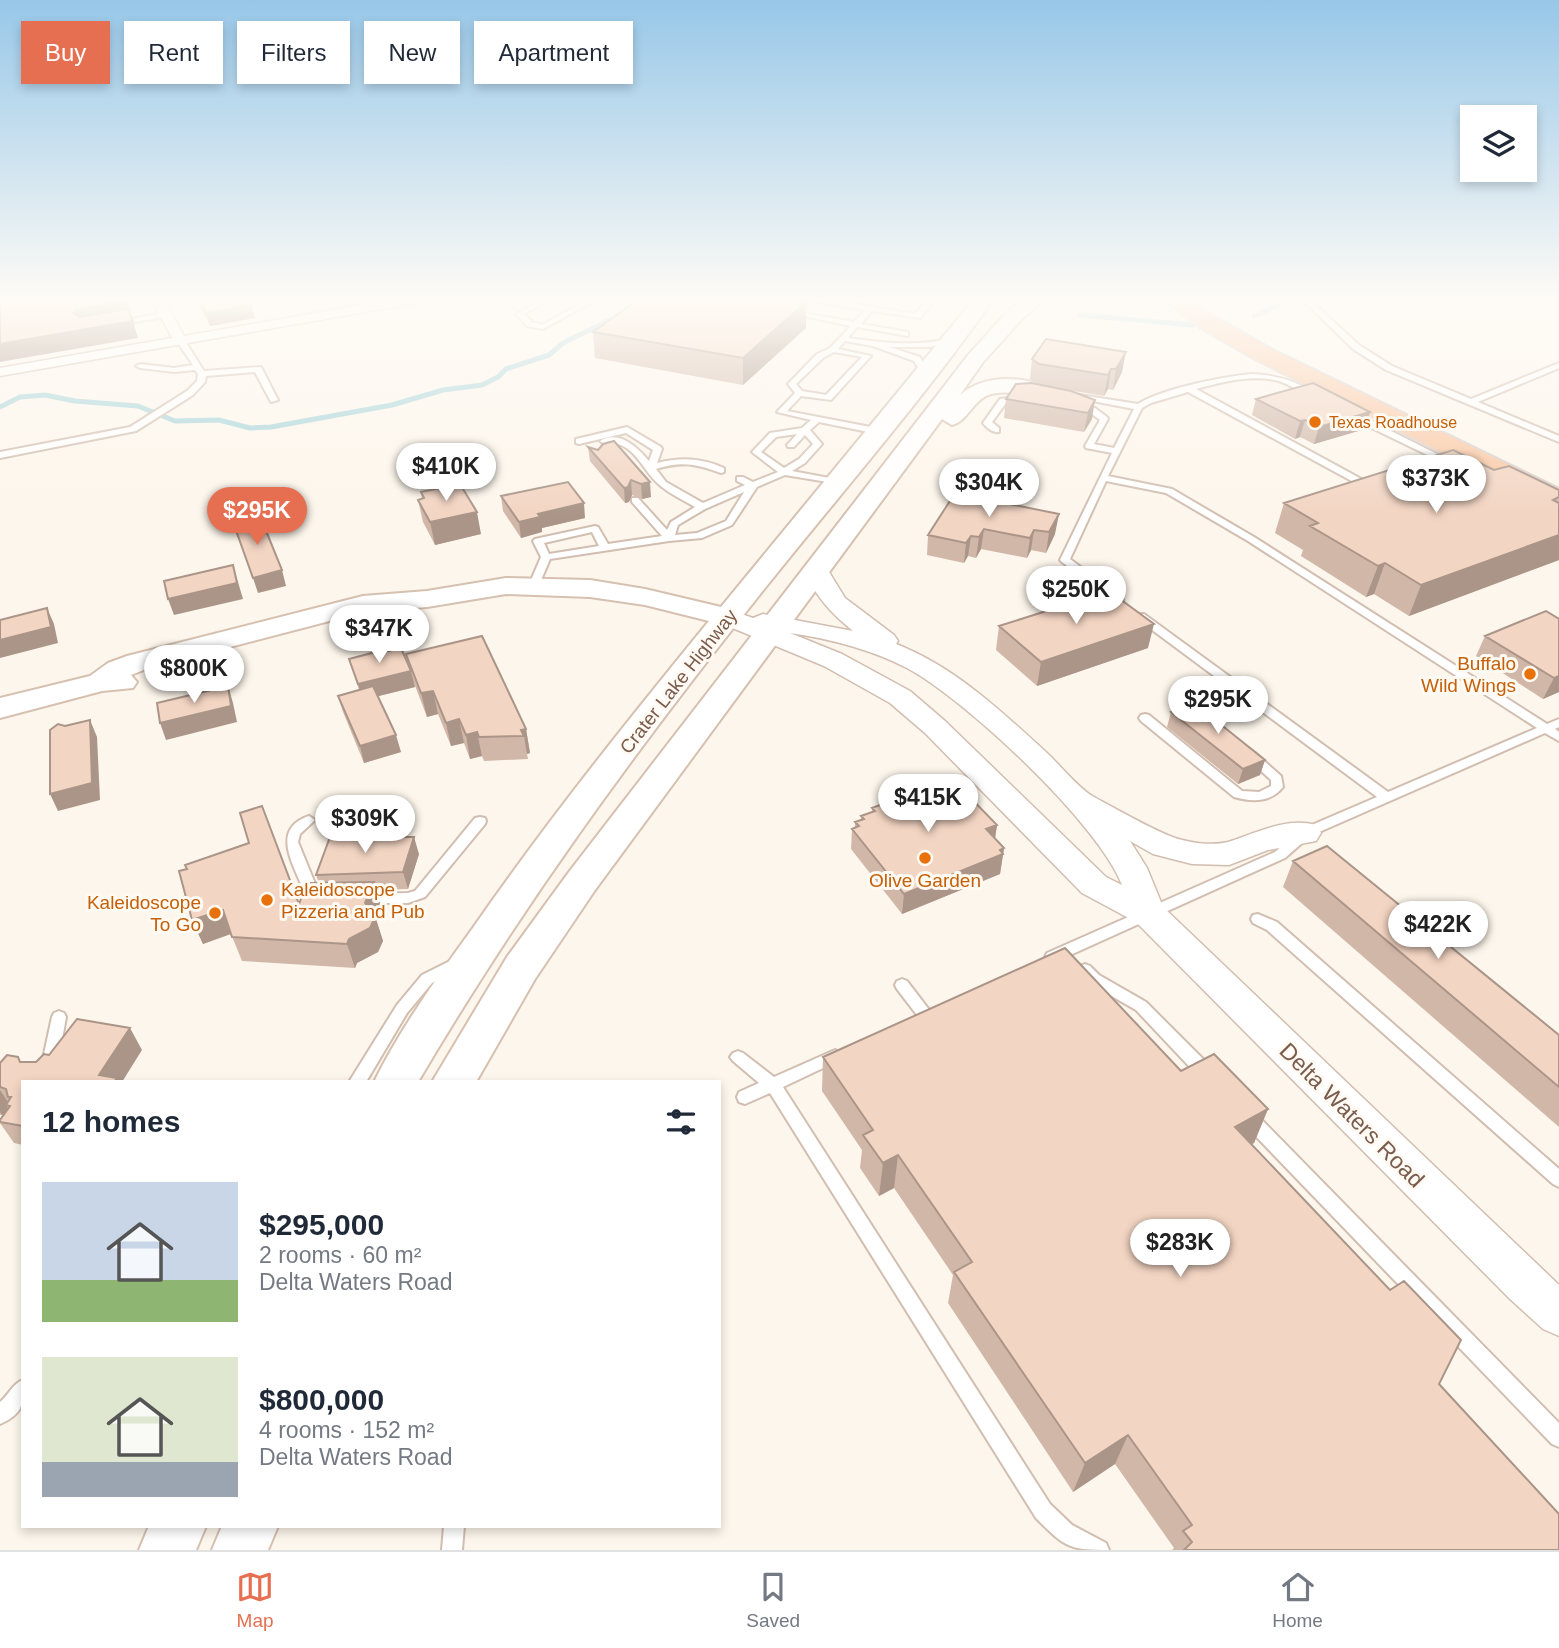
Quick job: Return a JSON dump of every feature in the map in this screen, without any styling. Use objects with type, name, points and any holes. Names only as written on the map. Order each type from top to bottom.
[{"type":"highway","points":[[1296,370],[1559,500]]},
{"type":"highway","points":[[1323,370],[1559,486]]},
{"type":"main road","points":[[454,1080],[522,968],[582,881],[967,370]]},
{"type":"main road","points":[[986,370],[1031,392]]},
{"type":"main road","name":"Crater Lake Highway","points":[[396,1080],[474,956],[552,844],[727,617],[925,372]]},
{"type":"main road","points":[[901,460],[940,434],[968,396],[977,390],[989,387],[1031,392]]},
{"type":"main road","name":"Delta Waters Road","points":[[0,708],[101,682],[139,680],[376,619],[417,600],[465,590],[534,585],[600,589],[649,597],[727,617]]},
{"type":"main road","points":[[167,1550],[176,1528]]},
{"type":"main road","points":[[240,1550],[249,1528]]},
{"type":"street","points":[[817,572],[823,589],[840,608],[917,663]]},
{"type":"street","name":"Delta Waters Road","points":[[727,617],[774,629],[861,673],[900,697],[935,727],[1094,885],[1148,913],[1505,1265],[1559,1314]]},
{"type":"street","name":"Delta Waters Road","points":[[774,629],[806,627],[874,645],[917,663],[983,710],[1081,801],[1131,869],[1148,913]]},
{"type":"street","points":[[1081,801],[1143,836],[1192,853],[1229,853],[1262,840],[1305,832]]},
{"type":"lane","points":[[0,455],[133,429],[190,393],[201,382],[200,370]]},
{"type":"lane","points":[[259,370],[274,400]]},
{"type":"lane","points":[[806,370],[792,384],[799,393],[828,398],[854,370]]},
{"type":"lane","points":[[1395,370],[1559,439]]},
{"type":"lane","points":[[1471,402],[1546,370]]},
{"type":"lane","points":[[1317,397],[1281,379],[1260,376],[1238,377],[1148,401],[1139,407],[1065,560],[1387,798]]},
{"type":"lane","points":[[1191,390],[1362,483]]},
{"type":"lane","points":[[996,430],[987,423],[1003,401],[1031,392]]},
{"type":"lane","points":[[799,393],[781,412],[878,431]]},
{"type":"lane","points":[[1062,393],[1139,407]]},
{"type":"lane","points":[[1071,406],[1092,410],[1104,419],[1089,446],[1117,451]]},
{"type":"lane","points":[[1340,409],[1458,466]]},
{"type":"lane","points":[[791,445],[818,419]]},
{"type":"lane","points":[[579,441],[627,430],[658,449],[651,468]]},
{"type":"lane","points":[[668,538],[674,524],[702,507],[802,461],[818,444],[805,430]]},
{"type":"lane","points":[[805,430],[773,435],[756,452],[784,471],[837,482]]},
{"type":"lane","points":[[592,452],[586,445],[615,439],[633,448],[663,484],[702,507]]},
{"type":"lane","points":[[782,455],[784,471]]},
{"type":"lane","points":[[651,468],[677,459],[706,463],[721,470]]},
{"type":"lane","points":[[1103,478],[1169,491],[1251,539],[1559,737]]},
{"type":"lane","points":[[740,479],[753,485]]},
{"type":"lane","points":[[546,557],[668,538],[699,536],[729,523],[753,485]]},
{"type":"lane","points":[[635,500],[668,538]]},
{"type":"lane","points":[[534,585],[546,557],[538,541],[595,529],[605,547]]},
{"type":"lane","points":[[1144,718],[1238,794],[1255,797],[1269,795],[1278,787],[1277,779],[1237,745]]},
{"type":"lane","points":[[1043,961],[1280,855],[1305,832],[1559,723]]},
{"type":"lane","points":[[309,820],[294,832],[292,842],[312,895],[318,900],[331,900]]},
{"type":"lane","points":[[357,899],[408,898],[420,894],[480,821]]},
{"type":"lane","points":[[1258,919],[1272,926],[1559,1179]]},
{"type":"lane","points":[[1067,950],[1094,979],[1141,1006],[1217,1085]]},
{"type":"lane","points":[[358,1080],[402,1009],[427,979],[474,956]]},
{"type":"lane","points":[[902,985],[925,1015]]},
{"type":"lane","points":[[42,1080],[48,1072],[59,1017]]},
{"type":"lane","points":[[745,1097],[855,1047]]},
{"type":"lane","points":[[738,1057],[773,1085],[1043,1511],[1065,1532],[1099,1550]]},
{"type":"lane","points":[[1236,1105],[1559,1437]]},
{"type":"lane","points":[[0,1414],[12,1405],[21,1392]]},
{"type":"lane","points":[[452,1550],[454,1528]]},
{"type":"building","points":[[1079,370],[1110,370],[1108,375]]},
{"type":"building","points":[[1031,383],[1071,391],[1095,400],[1088,413],[1006,399],[1016,384]]},
{"type":"building","points":[[1313,383],[1370,412],[1319,427],[1305,420],[1300,421],[1256,399]]},
{"type":"building","points":[[614,441],[650,482],[641,484],[631,480],[628,487],[624,488],[588,447],[598,450],[603,444]]},
{"type":"building","points":[[1453,450],[1494,470],[1509,466],[1559,490],[1559,497],[1553,500],[1559,503],[1559,535],[1421,585],[1385,563],[1378,566],[1310,526],[1318,523],[1284,503]]},
{"type":"building","points":[[568,482],[584,503],[538,514],[540,517],[519,522],[501,496]]},
{"type":"building","points":[[460,484],[477,512],[430,522],[418,500],[424,498],[421,492]]},
{"type":"building","points":[[955,493],[1059,514],[1049,532],[1034,530],[1030,538],[984,529],[979,537],[971,536],[966,543],[928,535]]},
{"type":"building","points":[[260,516],[282,570],[253,578],[233,522]]},
{"type":"building","points":[[233,565],[237,583],[168,599],[164,581]]},
{"type":"building","points":[[1109,591],[1154,624],[1041,662],[999,626]]},
{"type":"building","points":[[47,608],[51,627],[0,640],[0,620]]},
{"type":"building","points":[[1546,611],[1559,619],[1559,676],[1554,678],[1485,636]]},
{"type":"building","points":[[482,636],[526,729],[521,730],[524,736],[479,737],[477,732],[466,735],[459,719],[446,723],[433,691],[421,693],[406,654]]},
{"type":"building","points":[[401,648],[411,671],[358,684],[349,659]]},
{"type":"building","points":[[228,686],[231,706],[160,723],[157,703]]},
{"type":"building","points":[[373,686],[396,735],[360,746],[338,696]]},
{"type":"building","points":[[1194,703],[1265,760],[1243,769],[1171,712]]},
{"type":"building","points":[[90,720],[92,783],[50,794],[50,730],[58,724],[65,726]]},
{"type":"building","points":[[930,778],[963,790],[997,825],[986,829],[1004,848],[1000,850],[1003,854],[904,894],[852,829],[859,826],[855,822],[864,819],[861,816],[875,811],[872,808],[891,801],[885,794]]},
{"type":"building","points":[[262,806],[299,904],[307,883],[374,882],[365,903],[375,917],[370,928],[349,939],[347,944],[232,937],[223,910],[192,920],[179,871],[187,869],[185,865],[249,843],[240,813]]},
{"type":"building","points":[[330,837],[414,837],[403,872],[316,875]]},
{"type":"building","points":[[1327,846],[1559,1035],[1559,1087],[1293,861]]},
{"type":"building","points":[[1065,948],[1181,1071],[1214,1054],[1268,1109],[1235,1127],[1390,1290],[1404,1281],[1461,1340],[1439,1384],[1559,1514],[1559,1550],[1184,1550],[1192,1542],[1183,1531],[1192,1525],[1128,1435],[1085,1463],[954,1272],[972,1262],[898,1155],[883,1163],[863,1135],[873,1130],[823,1057]]},
{"type":"building","points":[[77,1019],[130,1028],[99,1075],[117,1078],[116,1080],[21,1080],[21,1126],[0,1122],[10,1106],[6,1105],[11,1097],[8,1097],[6,1089],[0,1087],[0,1063],[7,1055],[18,1057],[20,1062],[36,1062],[44,1054],[49,1055]]},
{"type":"waterway","points":[[0,407],[20,397],[45,395],[75,401],[138,406],[175,421],[219,420],[250,428],[271,427],[392,405],[443,390],[482,385],[505,370]]},
{"type":"place","name":"Texas Roadhouse","points":[[1315,422]]},
{"type":"place","name":"Buffalo Wild Wings","points":[[1530,674]]},
{"type":"place","name":"Olive Garden","points":[[925,858]]},
{"type":"place","name":"Kaleidoscope Pizzeria and Pub","points":[[267,900]]},
{"type":"place","name":"Kaleidoscope To Go","points":[[215,913]]}]
